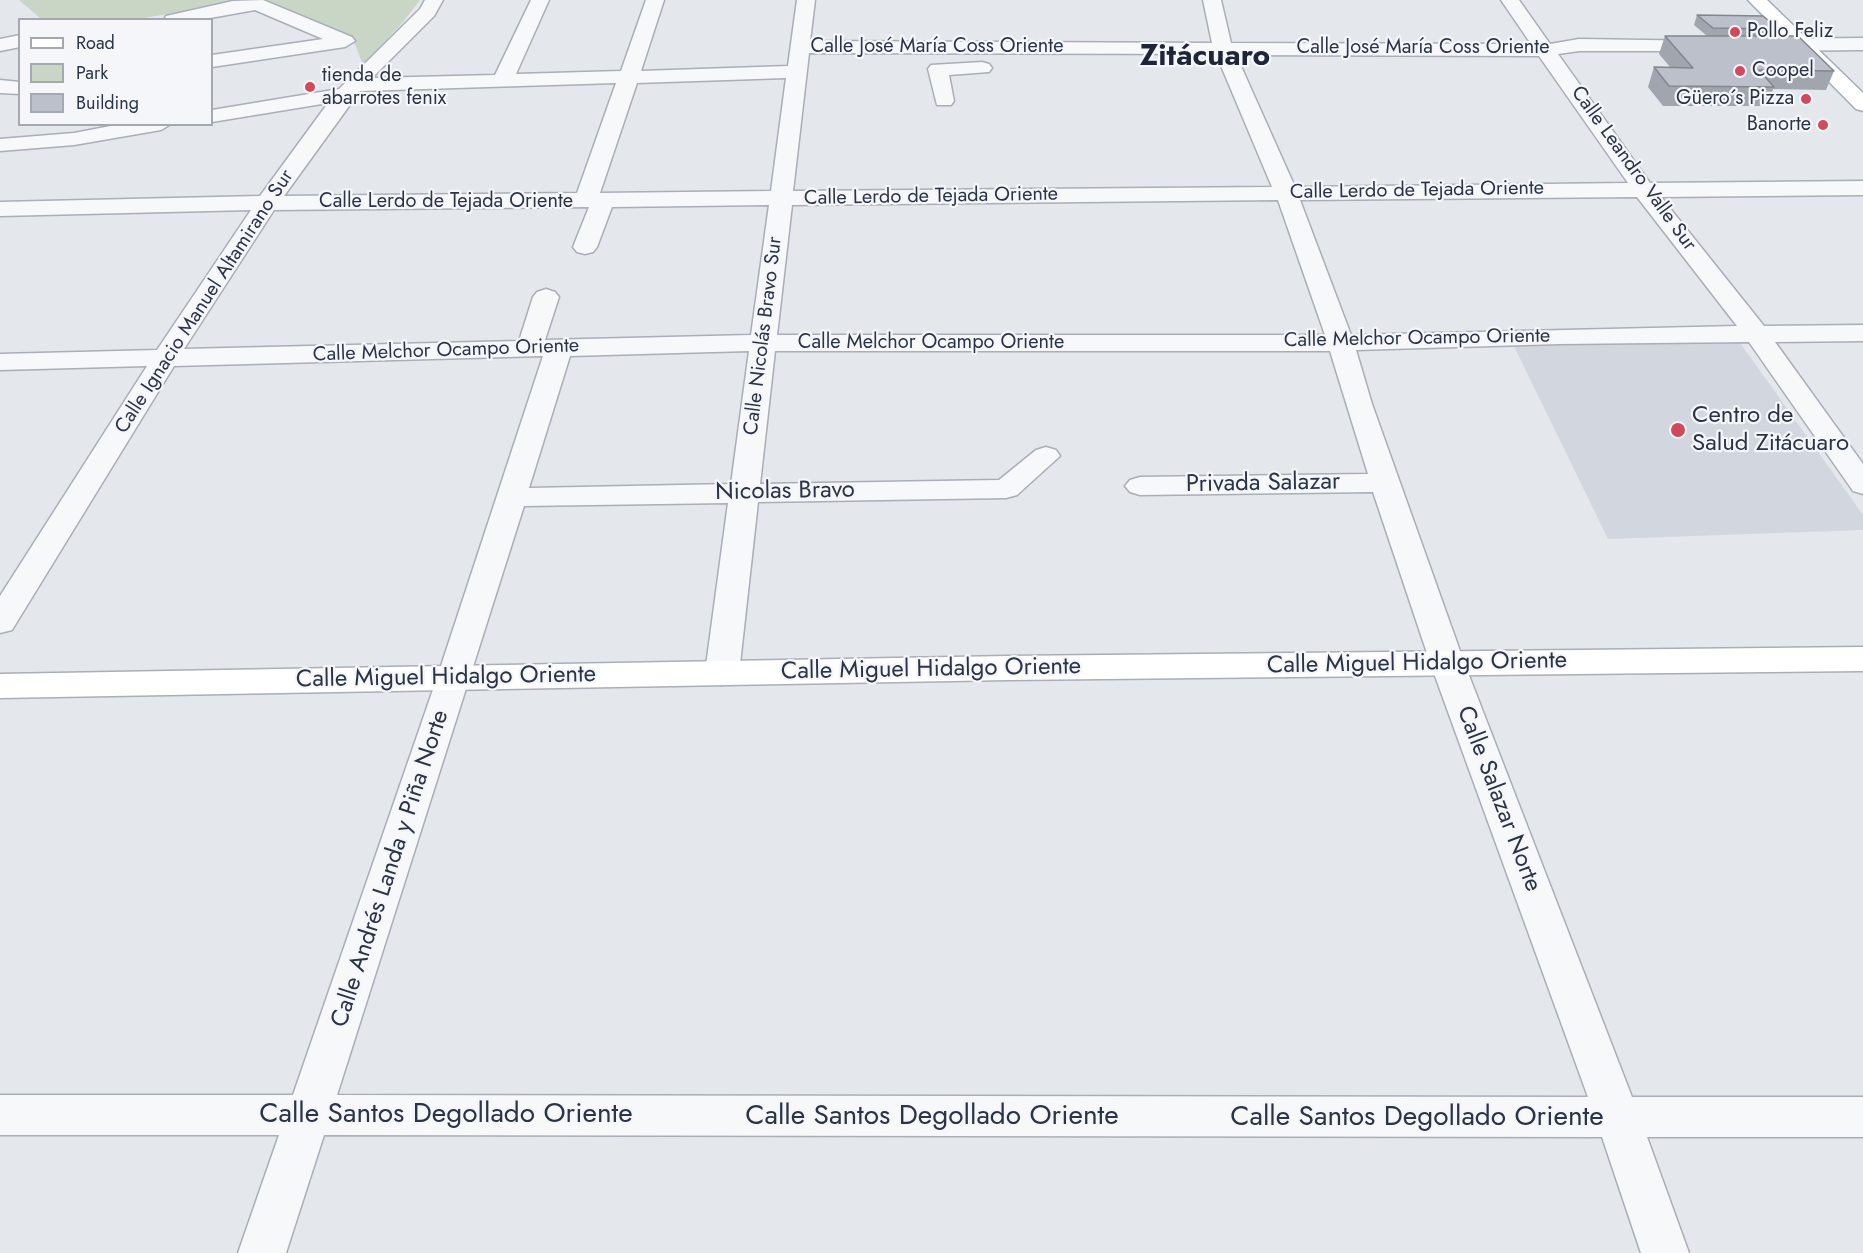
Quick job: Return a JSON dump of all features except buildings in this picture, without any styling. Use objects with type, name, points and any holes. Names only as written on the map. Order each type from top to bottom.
[{"type":"street","name":"Calle Ignacio Manuel Altamirano Sur","points":[[0,622],[164,360],[267,203],[349,90],[427,12],[434,0]]},
{"type":"street","points":[[503,80],[540,0]]},
{"type":"street","points":[[585,247],[594,201],[629,76],[655,0]]},
{"type":"street","name":"Calle Nicolás Bravo Sur","points":[[722,673],[782,200],[795,72],[806,0]]},
{"type":"street","name":"Calle Salazar Norte","points":[[1212,0],[1223,48],[1286,192],[1341,343],[1448,665],[1618,1119],[1665,1253]]},
{"type":"street","name":"Calle Leandro Valle Sur","points":[[1510,0],[1548,50],[1643,189],[1758,336],[1863,485]]},
{"type":"street","points":[[1757,0],[1863,105]]},
{"type":"street","points":[[1781,0],[1846,61]]},
{"type":"street","points":[[182,18],[233,6],[257,4],[349,54]]},
{"type":"street","points":[[1755,45],[1863,44]]},
{"type":"street","name":"Calle José María Coss Oriente","points":[[800,47],[1005,46],[1548,50],[1579,45],[1720,45]]},
{"type":"street","points":[[944,101],[938,69],[1002,67],[1005,46]]},
{"type":"street","points":[[349,54],[349,90]]},
{"type":"street","points":[[213,61],[349,54]]},
{"type":"street","name":"Calle José María Coss Oriente","points":[[213,116],[349,90],[503,80],[795,72]]},
{"type":"street","points":[[0,145],[74,139],[149,126]]},
{"type":"street","name":"Calle Lerdo de Tejada Oriente","points":[[0,209],[267,203],[782,200],[1286,192],[1863,188]]},
{"type":"street","name":"Calle Andrés Landa y Piña Norte","points":[[262,1253],[454,678],[512,496],[545,348],[546,297]]},
{"type":"street","name":"Calle Melchor Ocampo Oriente","points":[[0,362],[164,360],[763,343],[1341,343],[1560,336],[1758,336],[1863,333]]},
{"type":"street","name":"Nicolas Bravo","points":[[512,496],[1006,489],[1046,456]]},
{"type":"street","name":"Privada Salazar","points":[[1140,486],[1386,483]]},
{"type":"street","name":"Calle Miguel Hidalgo Oriente","points":[[0,686],[1008,668],[1863,659]]},
{"type":"street","name":"Calle Santos Degollado Oriente","points":[[0,1115],[1618,1119],[1863,1117]]},
{"type":"shaded area","name":"Centro de Salud Zitácuaro","points":[[1738,340],[1863,515],[1863,530],[1608,539],[1513,344]]},
{"type":"green space","points":[[19,0],[258,0],[143,18],[40,18]]},
{"type":"green space","points":[[264,0],[420,0],[363,65],[353,39],[345,41]]},
{"type":"place","name":"Pollo Feliz","points":[[1735,32]]},
{"type":"place","name":"Coopel","points":[[1740,71]]},
{"type":"place","name":"tienda de abarrotes fenix","points":[[310,87]]},
{"type":"place","name":"Güero´s Pizza","points":[[1806,99]]},
{"type":"place","name":"Banorte","points":[[1823,125]]},
{"type":"place","name":"Centro de Salud Zitácuaro","points":[[1678,430]]},
{"type":"district","name":"Zitácuaro","points":[[1205,58]]}]
